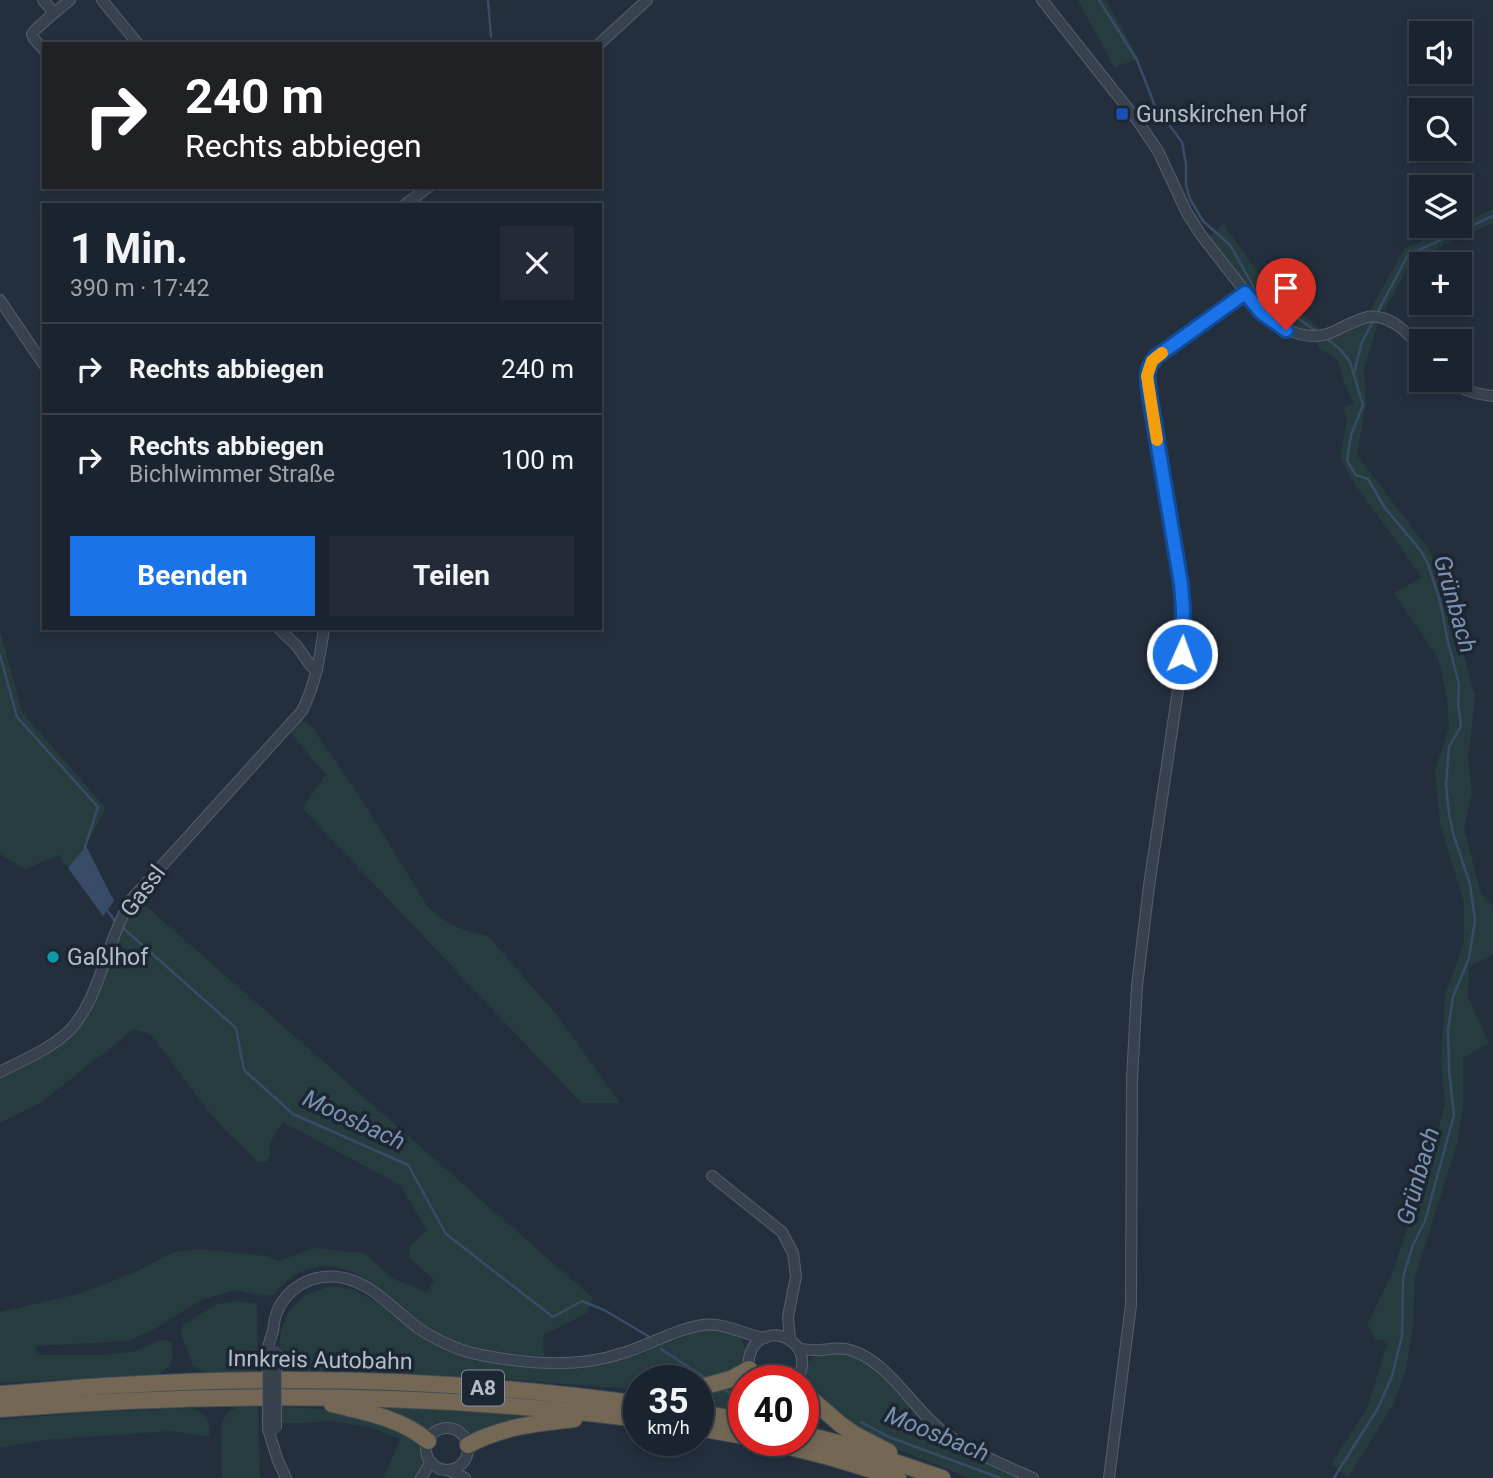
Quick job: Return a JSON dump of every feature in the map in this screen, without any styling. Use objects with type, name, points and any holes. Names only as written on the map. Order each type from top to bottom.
[{"type":"highway","name":"Innkreis Autobahn","points":[[0,1394],[123,1385],[284,1380],[429,1385],[623,1402]]},
{"type":"highway","points":[[598,1398],[623,1396]]},
{"type":"highway","points":[[303,1397],[387,1418],[411,1429],[428,1441]]},
{"type":"highway","name":"Innkreis Autobahn","points":[[0,1409],[135,1400],[381,1398],[479,1403],[623,1417]]},
{"type":"highway","points":[[819,1405],[841,1424],[918,1469]]},
{"type":"highway","points":[[467,1452],[482,1437],[517,1427],[606,1415]]},
{"type":"highway","points":[[819,1438],[942,1478]]},
{"type":"highway","points":[[819,1454],[898,1478]]},
{"type":"street","points":[[43,0],[54,13]]},
{"type":"street","points":[[42,48],[32,34],[70,0]]},
{"type":"street","points":[[102,0],[136,42]]},
{"type":"street","points":[[600,42],[647,0]]},
{"type":"street","points":[[1042,0],[1137,120],[1158,151],[1187,213],[1201,235],[1262,313],[1277,325],[1294,333],[1325,334],[1361,319],[1375,317],[1391,321],[1409,335]]},
{"type":"street","points":[[407,203],[426,189]]},
{"type":"street","points":[[1109,1478],[1131,1305],[1132,1070],[1137,986],[1178,690],[1183,630],[1179,571],[1150,398],[1148,370],[1156,357],[1245,293]]},
{"type":"street","points":[[0,300],[42,362]]},
{"type":"street","points":[[1488,395],[1486,391],[1493,385]]},
{"type":"street","points":[[280,630],[317,670],[324,630]]},
{"type":"street","name":"Gassl","points":[[0,1072],[46,1048],[69,1030],[96,989],[129,902],[302,712],[317,670]]},
{"type":"street","points":[[712,1176],[782,1232],[788,1241],[793,1253],[796,1276],[788,1317],[790,1339],[802,1354],[803,1364]]},
{"type":"street","points":[[286,1478],[274,1447],[272,1429],[273,1330],[279,1308],[292,1291],[311,1280],[330,1276],[362,1284],[432,1337],[458,1349],[487,1356],[552,1363],[587,1362],[623,1353],[669,1335],[716,1324],[741,1332],[790,1339]]},
{"type":"street","points":[[750,1365],[752,1350],[757,1343],[779,1330],[788,1317]]},
{"type":"street","points":[[741,1332],[752,1350]]},
{"type":"street","points":[[799,1349],[844,1349],[868,1358],[886,1373],[927,1418],[956,1441],[1033,1478]]},
{"type":"street","points":[[803,1364],[820,1350]]},
{"type":"street","points":[[466,1478],[431,1462],[427,1455],[428,1441],[437,1430],[451,1428],[463,1435],[473,1478]]},
{"type":"street","points":[[424,1478],[460,1466],[467,1452]]},
{"type":"street","points":[[424,1478],[431,1462]]},
{"type":"green space","points":[[1078,0],[1106,0],[1139,59],[1114,67]]},
{"type":"green space","points":[[1493,209],[1493,223],[1472,232],[1472,219]]},
{"type":"green space","points":[[1223,224],[1268,286],[1323,331],[1302,330],[1282,323],[1265,310],[1208,238]]},
{"type":"green space","points":[[1428,238],[1459,238],[1428,252],[1409,252],[1409,267],[1384,310],[1370,310],[1405,248]]},
{"type":"green space","points":[[1378,322],[1364,370],[1366,404],[1357,455],[1429,550],[1445,585],[1475,696],[1468,759],[1472,793],[1464,828],[1481,894],[1493,906],[1493,954],[1469,967],[1468,997],[1489,1043],[1463,1058],[1463,1109],[1457,1144],[1415,1277],[1413,1327],[1406,1369],[1394,1403],[1348,1478],[1331,1464],[1367,1409],[1388,1341],[1376,1340],[1367,1325],[1391,1276],[1427,1172],[1445,1104],[1441,1065],[1445,995],[1464,943],[1464,903],[1440,823],[1435,770],[1449,728],[1447,697],[1438,658],[1394,593],[1422,577],[1354,483],[1340,457],[1347,421],[1343,408],[1354,403],[1345,385],[1338,360],[1318,347],[1316,339],[1358,323]]},
{"type":"green space","points":[[0,631],[22,712],[105,809],[86,846],[68,868],[59,855],[25,869],[0,854]]},
{"type":"green space","points":[[301,719],[312,727],[362,800],[428,907],[448,923],[488,936],[557,1015],[620,1103],[581,1103],[302,808],[326,775],[290,732]]},
{"type":"green space","points":[[137,898],[593,1298],[587,1313],[543,1335],[544,1357],[491,1351],[453,1342],[426,1326],[365,1278],[348,1270],[330,1267],[301,1272],[286,1282],[274,1295],[262,1296],[235,1290],[201,1300],[153,1330],[128,1341],[35,1346],[37,1355],[98,1355],[133,1352],[161,1340],[171,1342],[172,1360],[160,1374],[0,1383],[0,1312],[82,1293],[133,1273],[174,1252],[200,1249],[265,1256],[279,1261],[313,1248],[363,1253],[396,1280],[427,1292],[434,1280],[409,1257],[410,1246],[427,1230],[400,1185],[283,1122],[269,1144],[271,1154],[266,1162],[258,1162],[221,1126],[150,1034],[134,1029],[42,1102],[0,1123],[0,1079],[53,1047],[83,1019],[122,922]]},
{"type":"green space","points":[[332,1286],[355,1290],[386,1308],[420,1335],[452,1352],[494,1363],[544,1368],[583,1367],[617,1361],[697,1330],[724,1330],[740,1337],[746,1350],[742,1365],[728,1365],[728,1374],[714,1377],[714,1365],[623,1365],[623,1389],[478,1377],[369,1372],[282,1372],[280,1336],[284,1321],[292,1307],[313,1292]]},
{"type":"green space","points":[[235,1301],[257,1304],[258,1373],[204,1372],[193,1365],[181,1334],[183,1325],[215,1305]]},
{"type":"green space","points":[[828,1353],[849,1355],[869,1363],[930,1428],[955,1446],[1019,1478],[970,1478],[897,1449],[847,1425],[819,1403],[819,1365],[807,1365],[814,1357]]},
{"type":"green space","points":[[728,1382],[728,1410],[714,1408],[714,1387]]},
{"type":"green space","points":[[239,1406],[258,1407],[260,1478],[222,1478],[221,1424],[227,1413]]},
{"type":"green space","points":[[282,1407],[324,1409],[362,1416],[420,1441],[423,1460],[417,1478],[383,1478],[401,1439],[369,1427],[331,1421],[282,1423]]},
{"type":"green space","points":[[377,1407],[533,1417],[470,1438],[451,1425],[441,1425],[430,1431],[418,1423]]},
{"type":"green space","points":[[192,1408],[207,1419],[209,1437],[171,1431],[45,1440],[0,1448],[0,1420],[76,1413]]},
{"type":"water","points":[[86,846],[114,901],[103,916],[68,868]]},
{"type":"waterway","points":[[488,0],[491,37]]},
{"type":"waterway","name":"Grünbach","points":[[1099,0],[1137,60],[1155,106],[1182,142],[1186,185],[1190,199],[1203,221],[1230,245],[1256,291],[1316,331]]},
{"type":"waterway","points":[[1376,315],[1408,255],[1493,216]]},
{"type":"waterway","points":[[1354,373],[1362,342],[1373,321]]},
{"type":"waterway","name":"Grünbach","points":[[1327,339],[1341,350],[1350,362],[1363,405],[1351,435],[1347,461],[1356,475],[1368,479],[1385,508],[1421,551],[1440,601],[1459,684],[1461,726],[1449,747],[1446,785],[1449,814],[1470,884],[1475,920],[1469,958],[1453,997],[1448,1030],[1454,1115],[1425,1221],[1413,1245],[1403,1277],[1402,1336],[1392,1376],[1378,1408],[1334,1478]]},
{"type":"waterway","name":"Moosbach","points":[[0,655],[17,717],[98,807],[85,847]]},
{"type":"waterway","name":"Moosbach","points":[[106,909],[115,921]]},
{"type":"waterway","name":"Moosbach","points":[[123,928],[236,1028],[244,1070],[293,1114],[408,1165],[446,1234],[553,1317],[582,1301],[604,1310],[648,1336]]},
{"type":"waterway","name":"Moosbach","points":[[661,1349],[686,1365]]},
{"type":"waterway","name":"Moosbach","points":[[861,1422],[889,1437],[1000,1478]]},
{"type":"slow traffic","points":[[1157,440],[1147,376],[1152,361],[1162,353]]},
{"type":"place","name":"Gunskirchen Hof","points":[[1122,114]]},
{"type":"place","name":"Gaßlhof","points":[[53,957]]},
{"type":"route","points":[[1182,654],[1181,584],[1150,398],[1148,370],[1156,357],[1245,293],[1262,313],[1286,330]]}]
